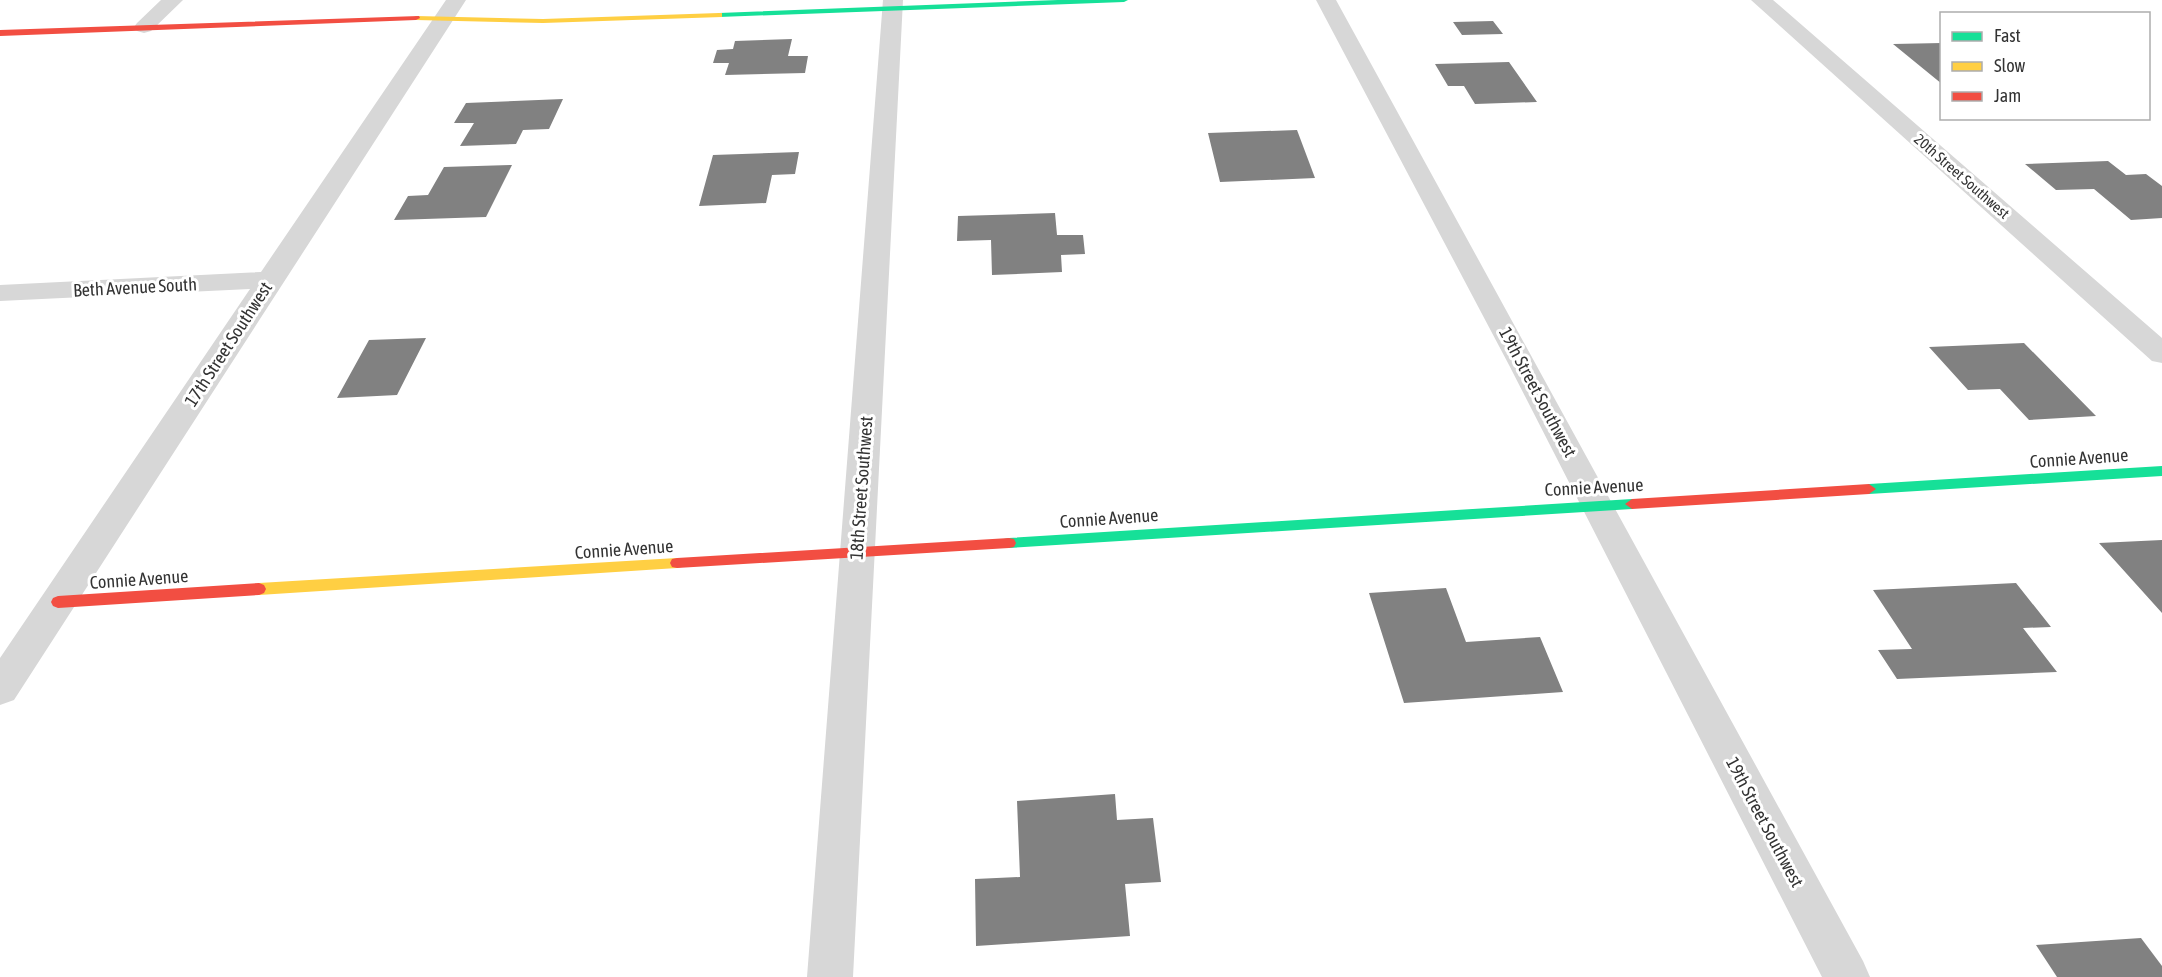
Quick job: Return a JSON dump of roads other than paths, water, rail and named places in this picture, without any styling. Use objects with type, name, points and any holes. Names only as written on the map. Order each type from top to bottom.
[{"type":"street","points":[[144,27],[173,0]]},
{"type":"street","points":[[0,33],[144,27],[451,8],[543,21],[893,5],[1124,0]]},
{"type":"street","name":"19th Street Southwest","points":[[1326,0],[1599,505],[1658,622],[1847,977]]},
{"type":"street","name":"20th Street Southwest","points":[[1761,0],[2162,354]]},
{"type":"street","name":"18th Street Southwest","points":[[830,977],[893,5]]},
{"type":"street","name":"17th Street Southwest","points":[[0,689],[451,8]]},
{"type":"street","name":"Beth Avenue South","points":[[0,293],[270,280]]},
{"type":"street","name":"Connie Avenue","points":[[58,602],[2162,471]]}]
